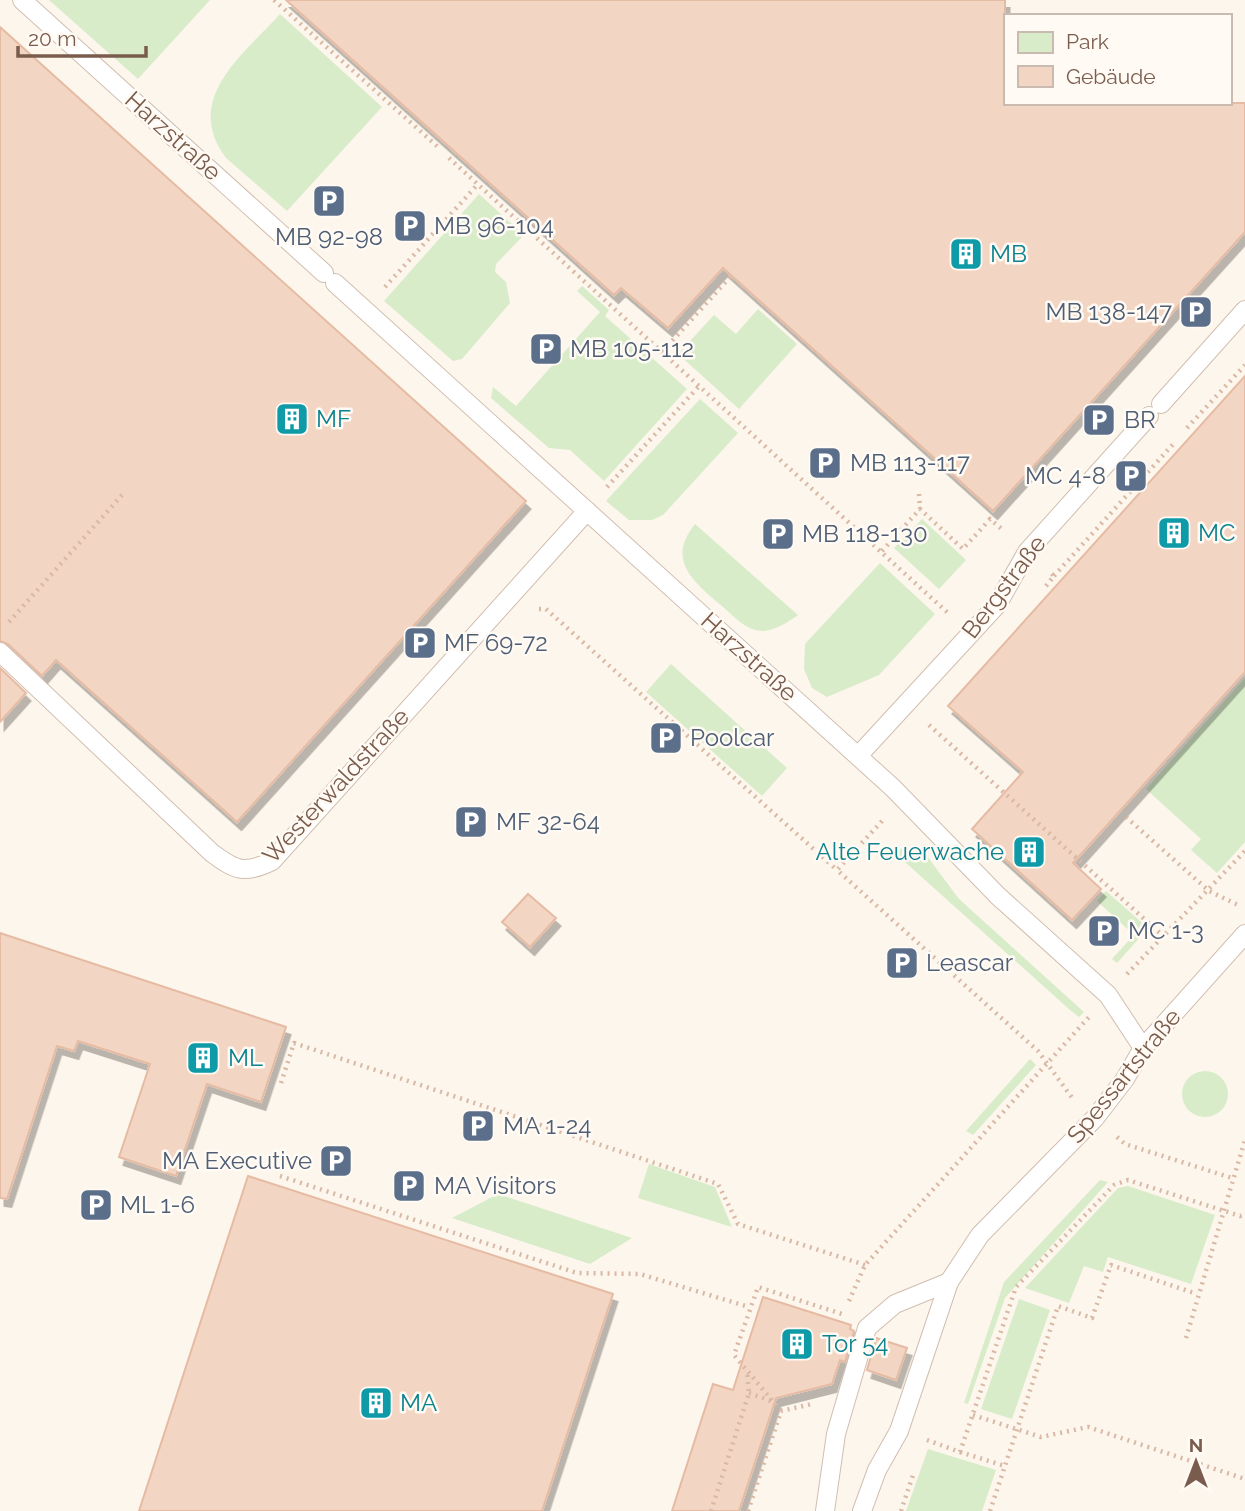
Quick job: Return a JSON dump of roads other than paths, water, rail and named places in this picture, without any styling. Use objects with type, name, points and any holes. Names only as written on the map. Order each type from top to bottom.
[{"type":"lane","name":"Harzstraße","points":[[22,0],[858,757],[998,896],[1108,995],[1143,1048]]},
{"type":"lane","name":"Bergstraße","points":[[858,757],[996,605],[1027,552],[1245,310]]},
{"type":"lane","name":"Westerwaldstraße","points":[[0,652],[212,853],[232,868],[255,870],[272,861],[587,511]]},
{"type":"lane","name":"Spessartstraße","points":[[862,1511],[877,1470],[899,1431],[949,1282],[980,1235],[1095,1118],[1125,1080],[1143,1048],[1245,934]]},
{"type":"lane","points":[[825,1511],[836,1434],[867,1328],[895,1304],[949,1282]]},
{"type":"place","name":"MB 92-98","points":[[329,201]]},
{"type":"place","name":"MB 96-104","points":[[410,226]]},
{"type":"place","name":"MB","points":[[966,254]]},
{"type":"place","name":"MB 138-147","points":[[1196,312]]},
{"type":"place","name":"MB 105-112","points":[[546,349]]},
{"type":"place","name":"MF","points":[[292,419]]},
{"type":"place","name":"BR","points":[[1099,420]]},
{"type":"place","name":"MB 113-117","points":[[825,463]]},
{"type":"place","name":"MC 4-8","points":[[1131,476]]},
{"type":"place","name":"MC","points":[[1174,533]]},
{"type":"place","name":"MB 118-130","points":[[778,534]]},
{"type":"place","name":"MF 69-72","points":[[420,643]]},
{"type":"place","name":"Poolcar","points":[[666,738]]},
{"type":"place","name":"MF 32-64","points":[[471,822]]},
{"type":"place","name":"Alte Feuerwache","points":[[1029,852]]},
{"type":"place","name":"MC 1-3","points":[[1104,931]]},
{"type":"place","name":"Leascar","points":[[902,963]]},
{"type":"place","name":"ML","points":[[203,1058]]},
{"type":"place","name":"MA 1-24","points":[[478,1126]]},
{"type":"place","name":"MA Executive","points":[[336,1161]]},
{"type":"place","name":"MA Visitors","points":[[409,1186]]},
{"type":"place","name":"ML 1-6","points":[[96,1205]]},
{"type":"place","name":"Tor 54","points":[[797,1344]]},
{"type":"place","name":"MA","points":[[376,1403]]}]
